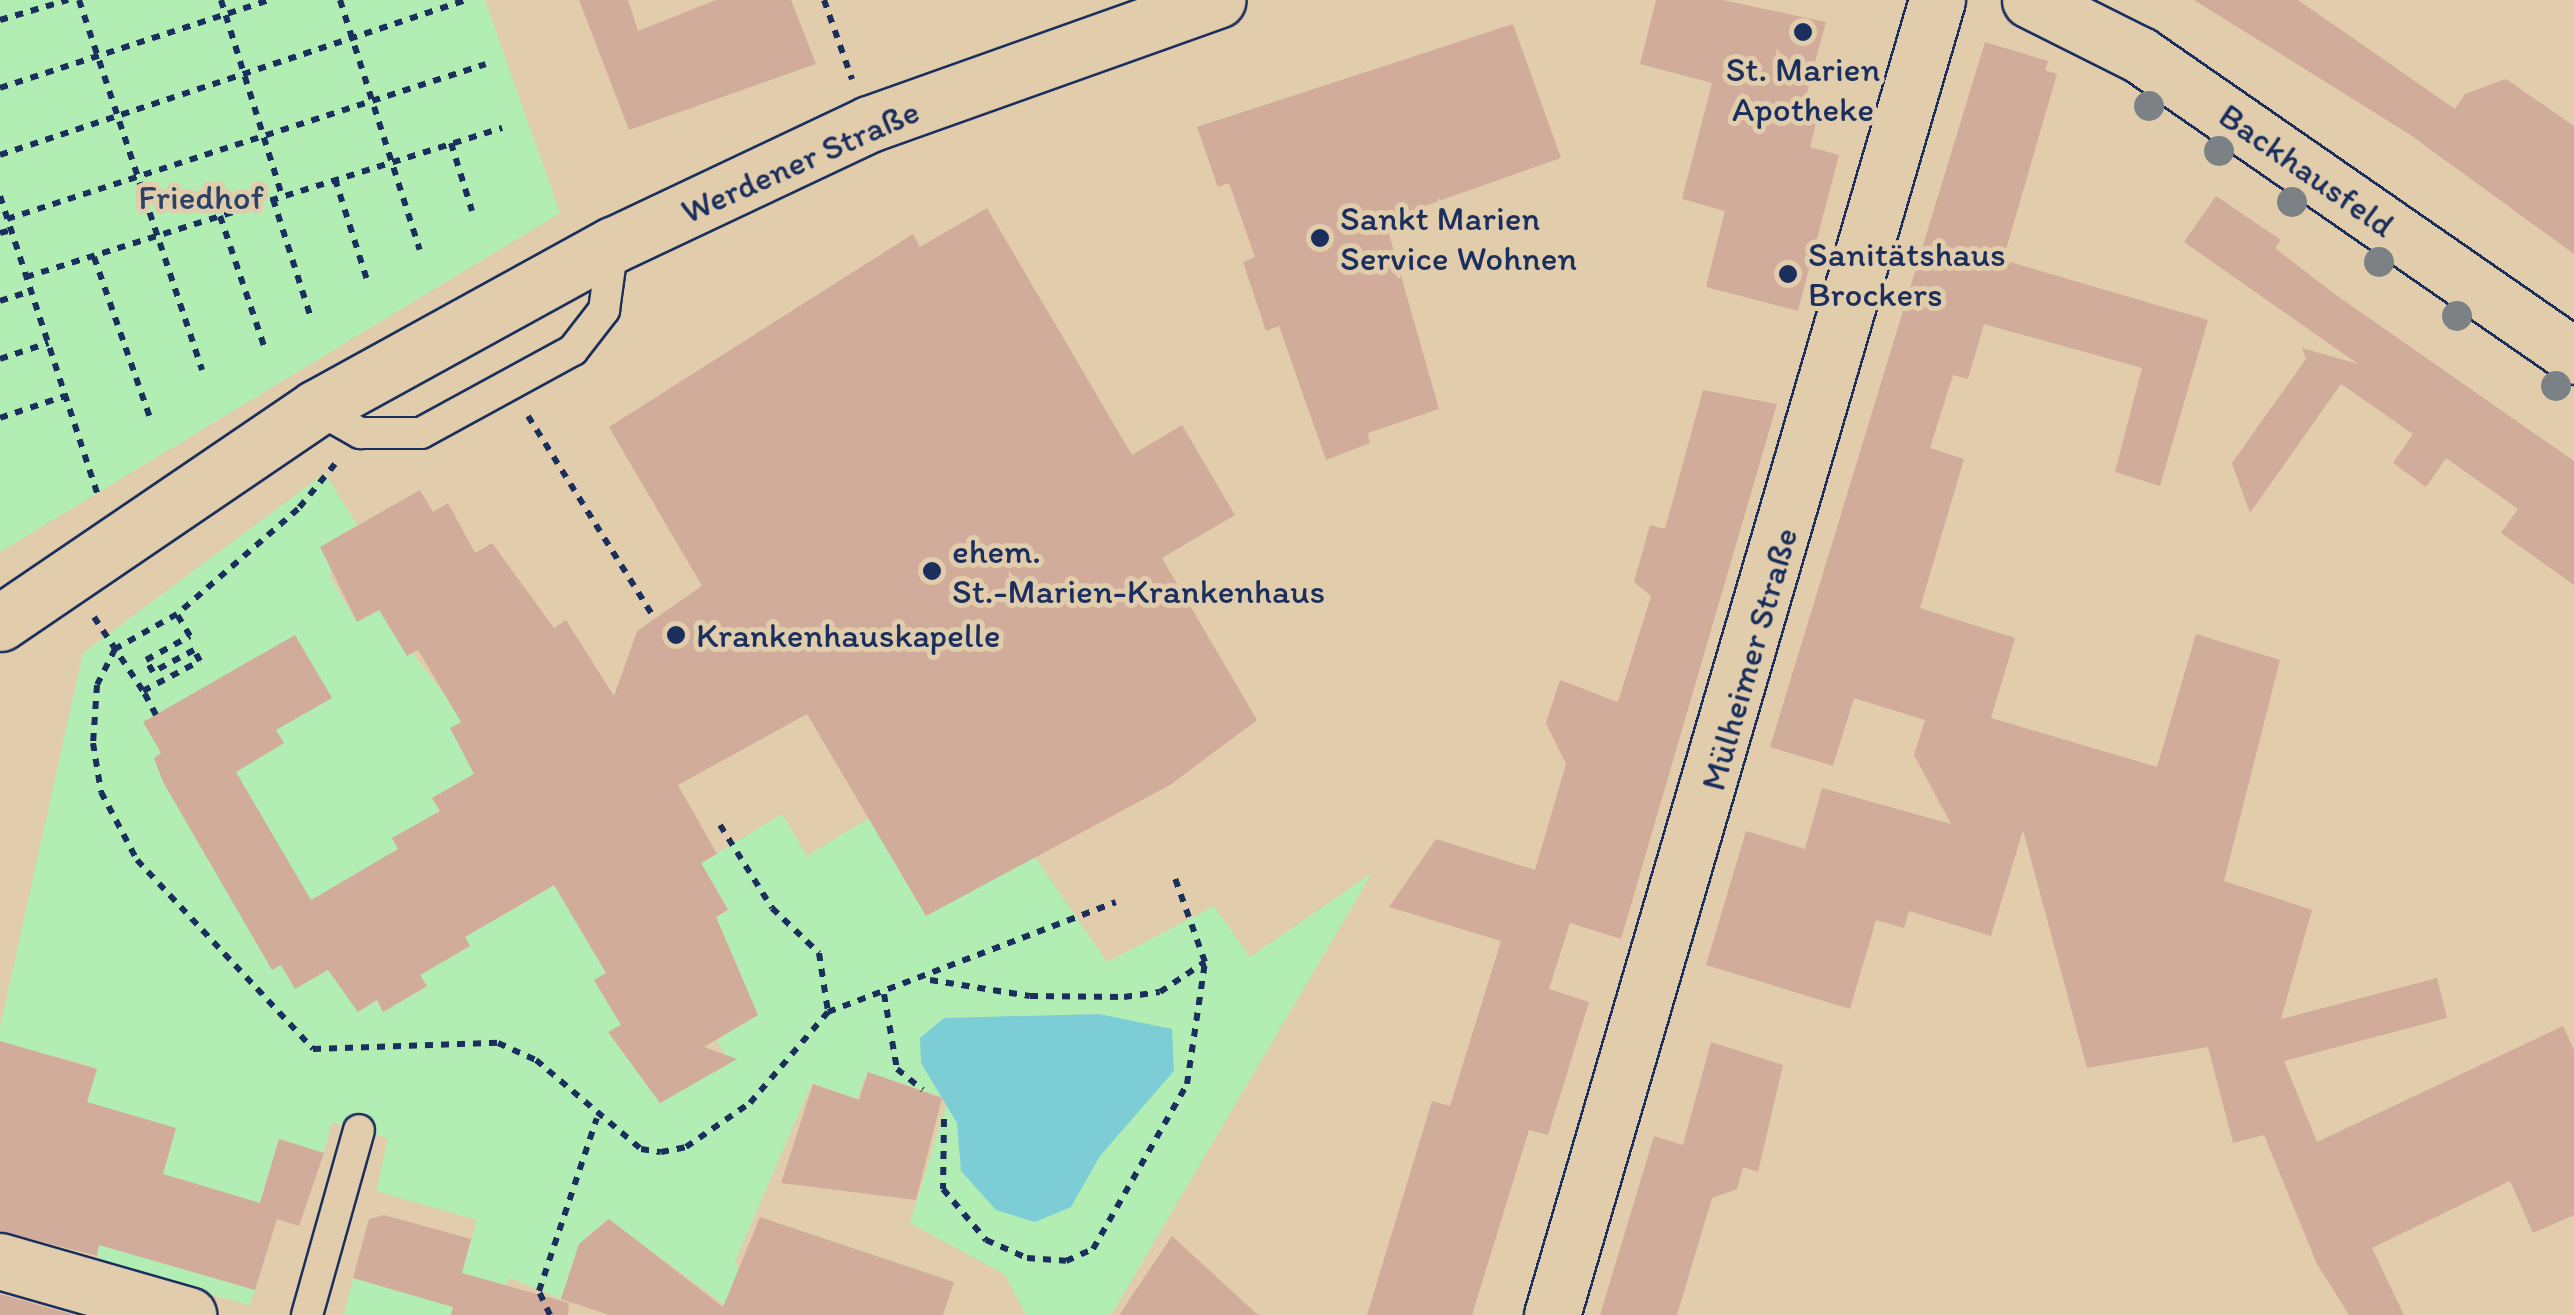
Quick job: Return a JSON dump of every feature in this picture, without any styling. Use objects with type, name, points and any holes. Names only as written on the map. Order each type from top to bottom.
[{"type":"street","name":"Werdener Straße","points":[[0,622],[113,542],[338,421],[614,246],[869,124],[1005,95],[1208,22],[1234,0]]},
{"type":"street","name":"Mülheimer Straße","points":[[1552,1315],[1938,0]]},
{"type":"street","name":"Backhausfeld","points":[[2030,0],[2140,55],[2574,356]]},
{"type":"street","points":[[0,1261],[188,1315]]},
{"type":"lane","points":[[338,421],[421,433],[573,350],[604,310],[614,246]]},
{"type":"lane","points":[[307,1315],[359,1130]]},
{"type":"path","points":[[0,20],[68,0]]},
{"type":"path","points":[[80,0],[202,370]]},
{"type":"path","points":[[220,0],[282,196]]},
{"type":"path","points":[[0,88],[270,0]]},
{"type":"path","points":[[340,0],[420,250]]},
{"type":"path","points":[[0,155],[464,0]]},
{"type":"path","points":[[824,0],[869,124]]},
{"type":"path","points":[[8,219],[486,64]]},
{"type":"path","points":[[26,278],[502,128]]},
{"type":"path","points":[[450,144],[472,211]]},
{"type":"path","points":[[335,179],[368,282]]},
{"type":"path","points":[[0,196],[113,542]]},
{"type":"path","points":[[272,199],[310,315]]},
{"type":"path","points":[[220,216],[264,346]]},
{"type":"path","points":[[0,233],[11,230]]},
{"type":"path","points":[[94,257],[150,418]]},
{"type":"path","points":[[0,300],[32,291]]},
{"type":"path","points":[[0,359],[48,342]]},
{"type":"path","points":[[509,385],[653,616]]},
{"type":"path","points":[[0,418],[65,396]]},
{"type":"path","points":[[338,421],[298,510],[178,614],[115,648],[97,685],[101,792],[137,860],[288,1028],[313,1049],[345,1054],[498,1042],[536,1060],[597,1118],[641,1150],[686,1147],[750,1103],[828,1012],[928,980],[1116,902]]},
{"type":"path","points":[[143,691],[200,660],[194,650],[153,672],[146,660],[190,636],[178,614]]},
{"type":"path","points":[[115,648],[156,715]]},
{"type":"path","points":[[720,824],[772,908],[818,953],[828,1012]]},
{"type":"path","points":[[944,1120],[943,1189],[986,1240],[1046,1260],[1093,1249],[1187,1084],[1205,962],[1176,878]]},
{"type":"path","points":[[928,980],[1030,996],[1124,997],[1160,992],[1205,962]]},
{"type":"path","points":[[884,994],[898,1068],[923,1090]]},
{"type":"path","points":[[550,1315],[539,1291],[597,1118]]},
{"type":"green space","name":"Friedhof","points":[[0,0],[485,0],[560,213],[0,552]]},
{"type":"green space","points":[[325,473],[357,525],[321,547],[335,571],[329,575],[357,622],[379,610],[444,694],[457,687],[474,774],[432,798],[440,811],[393,838],[398,849],[328,969],[358,1012],[377,1000],[383,1012],[426,987],[420,975],[469,946],[465,937],[567,878],[580,928],[606,973],[595,980],[621,1025],[609,1033],[660,1103],[730,1063],[716,1040],[758,1015],[716,917],[728,909],[701,863],[782,814],[807,856],[869,818],[926,916],[1033,854],[1107,962],[1214,906],[1250,957],[1372,873],[1111,1315],[1026,1315],[1004,1274],[910,1223],[948,1099],[867,1072],[857,1099],[812,1083],[735,1261],[745,1281],[726,1306],[608,1219],[579,1244],[561,1299],[510,1278],[506,1285],[462,1273],[477,1220],[376,1191],[388,1138],[332,1122],[324,1153],[279,1139],[260,1203],[163,1174],[176,1129],[139,1118],[75,1145],[97,1069],[74,1061],[45,1054],[22,1130],[0,1123],[0,1027],[83,653]]},
{"type":"green space","points":[[99,1245],[255,1290],[249,1305],[96,1263]]},
{"type":"green space","points":[[353,1278],[453,1307],[451,1315],[344,1315]]},
{"type":"water","points":[[1099,1014],[1172,1029],[1174,1071],[1100,1156],[1071,1207],[1035,1222],[996,1210],[961,1171],[957,1123],[921,1063],[920,1038],[944,1018]]},
{"type":"building","points":[[579,0],[628,0],[638,31],[716,0],[791,0],[816,64],[629,130]]},
{"type":"building","points":[[1656,0],[1723,0],[1826,22],[1804,103],[1820,107],[1810,147],[1839,155],[1798,311],[1706,287],[1725,211],[1682,199],[1712,83],[1640,64]]},
{"type":"building","points":[[2194,0],[2298,0],[2455,109],[2465,94],[2506,79],[2574,126],[2574,254],[2409,134]]},
{"type":"building","name":"Sankt Marien Service Wohnen","points":[[1513,24],[1561,158],[1385,220],[1439,409],[1368,433],[1370,443],[1326,460],[1279,326],[1266,331],[1243,262],[1255,257],[1229,183],[1218,187],[1197,127]]},
{"type":"building","points":[[1985,42],[2048,61],[2045,70],[2057,74],[2003,260],[2208,320],[2160,486],[2115,472],[2142,368],[1984,324],[1968,379],[1953,375],[1930,448],[1964,459],[1920,608],[2015,638],[1991,718],[2157,767],[2196,634],[2280,660],[2224,881],[2312,910],[2281,1019],[2437,978],[2447,1018],[2284,1061],[2317,1142],[2563,1026],[2574,1050],[2574,1215],[2533,1233],[2510,1181],[2372,1248],[2404,1315],[2349,1315],[2317,1264],[2264,1135],[2233,1143],[2208,1047],[2087,1068],[2023,830],[1991,936],[1909,911],[1904,928],[1876,920],[1850,1009],[1706,965],[1746,831],[1805,849],[1822,788],[1951,824],[1914,755],[1925,720],[1854,698],[1833,766],[1770,747]]},
{"type":"building","points":[[2216,196],[2281,240],[2275,248],[2336,295],[2574,461],[2574,585],[2501,533],[2518,509],[2446,458],[2426,487],[2393,463],[2413,434],[2341,384],[2250,513],[2232,463],[2306,359],[2302,348],[2358,364],[2184,242]]},
{"type":"building","points":[[987,208],[1132,455],[1182,425],[1235,515],[1162,558],[1257,720],[1170,785],[926,916],[807,714],[678,785],[717,854],[701,863],[728,910],[716,917],[758,1015],[704,1047],[737,1059],[660,1103],[608,1032],[621,1025],[594,980],[606,973],[554,885],[465,937],[470,946],[420,975],[427,986],[383,1012],[377,1000],[358,1012],[328,970],[295,989],[281,965],[272,970],[163,782],[154,758],[161,753],[143,722],[295,635],[332,698],[276,730],[284,743],[236,772],[311,900],[398,849],[392,838],[440,811],[432,798],[474,774],[450,728],[461,722],[418,650],[407,656],[379,610],[357,622],[320,547],[420,490],[433,512],[448,503],[475,553],[492,543],[554,628],[566,620],[614,696],[637,631],[702,586],[609,427],[913,234],[920,247]]},
{"type":"building","points":[[1703,390],[1777,404],[1621,939],[1570,923],[1549,989],[1589,1002],[1548,1135],[1529,1130],[1472,1315],[1367,1315],[1432,1101],[1450,1106],[1501,941],[1389,907],[1436,839],[1535,870],[1566,764],[1546,723],[1560,680],[1618,702],[1651,596],[1634,582],[1650,525],[1665,529]]},
{"type":"building","points":[[0,1041],[97,1069],[87,1102],[176,1128],[163,1174],[260,1203],[279,1139],[324,1153],[299,1226],[277,1219],[255,1290],[99,1245],[97,1256],[0,1231]]},
{"type":"building","points":[[1711,1042],[1783,1065],[1758,1172],[1743,1167],[1737,1189],[1712,1198],[1677,1315],[1600,1315],[1654,1136],[1683,1145]]},
{"type":"building","points":[[868,1072],[942,1098],[916,1200],[781,1183],[813,1084],[859,1100]]},
{"type":"building","points":[[384,1215],[471,1239],[462,1273],[569,1303],[568,1315],[451,1315],[453,1307],[353,1278],[369,1219]]},
{"type":"building","points":[[760,1217],[954,1282],[943,1315],[610,1315],[561,1299],[579,1244],[609,1219],[723,1307]]},
{"type":"building","points":[[1172,1236],[1258,1315],[1119,1315]]},
{"type":"building","points":[[0,1294],[75,1315],[0,1315]]},
{"type":"place","name":"St. Marien Apotheke","points":[[1803,32]]},
{"type":"place","name":"Sankt Marien Service Wohnen","points":[[1320,238]]},
{"type":"place","name":"Sanitätshaus Brockers","points":[[1788,274]]},
{"type":"place","name":"ehem. St.-Marien-Krankenhaus","points":[[932,571]]},
{"type":"place","name":"Krankenhauskapelle","points":[[676,635]]}]
